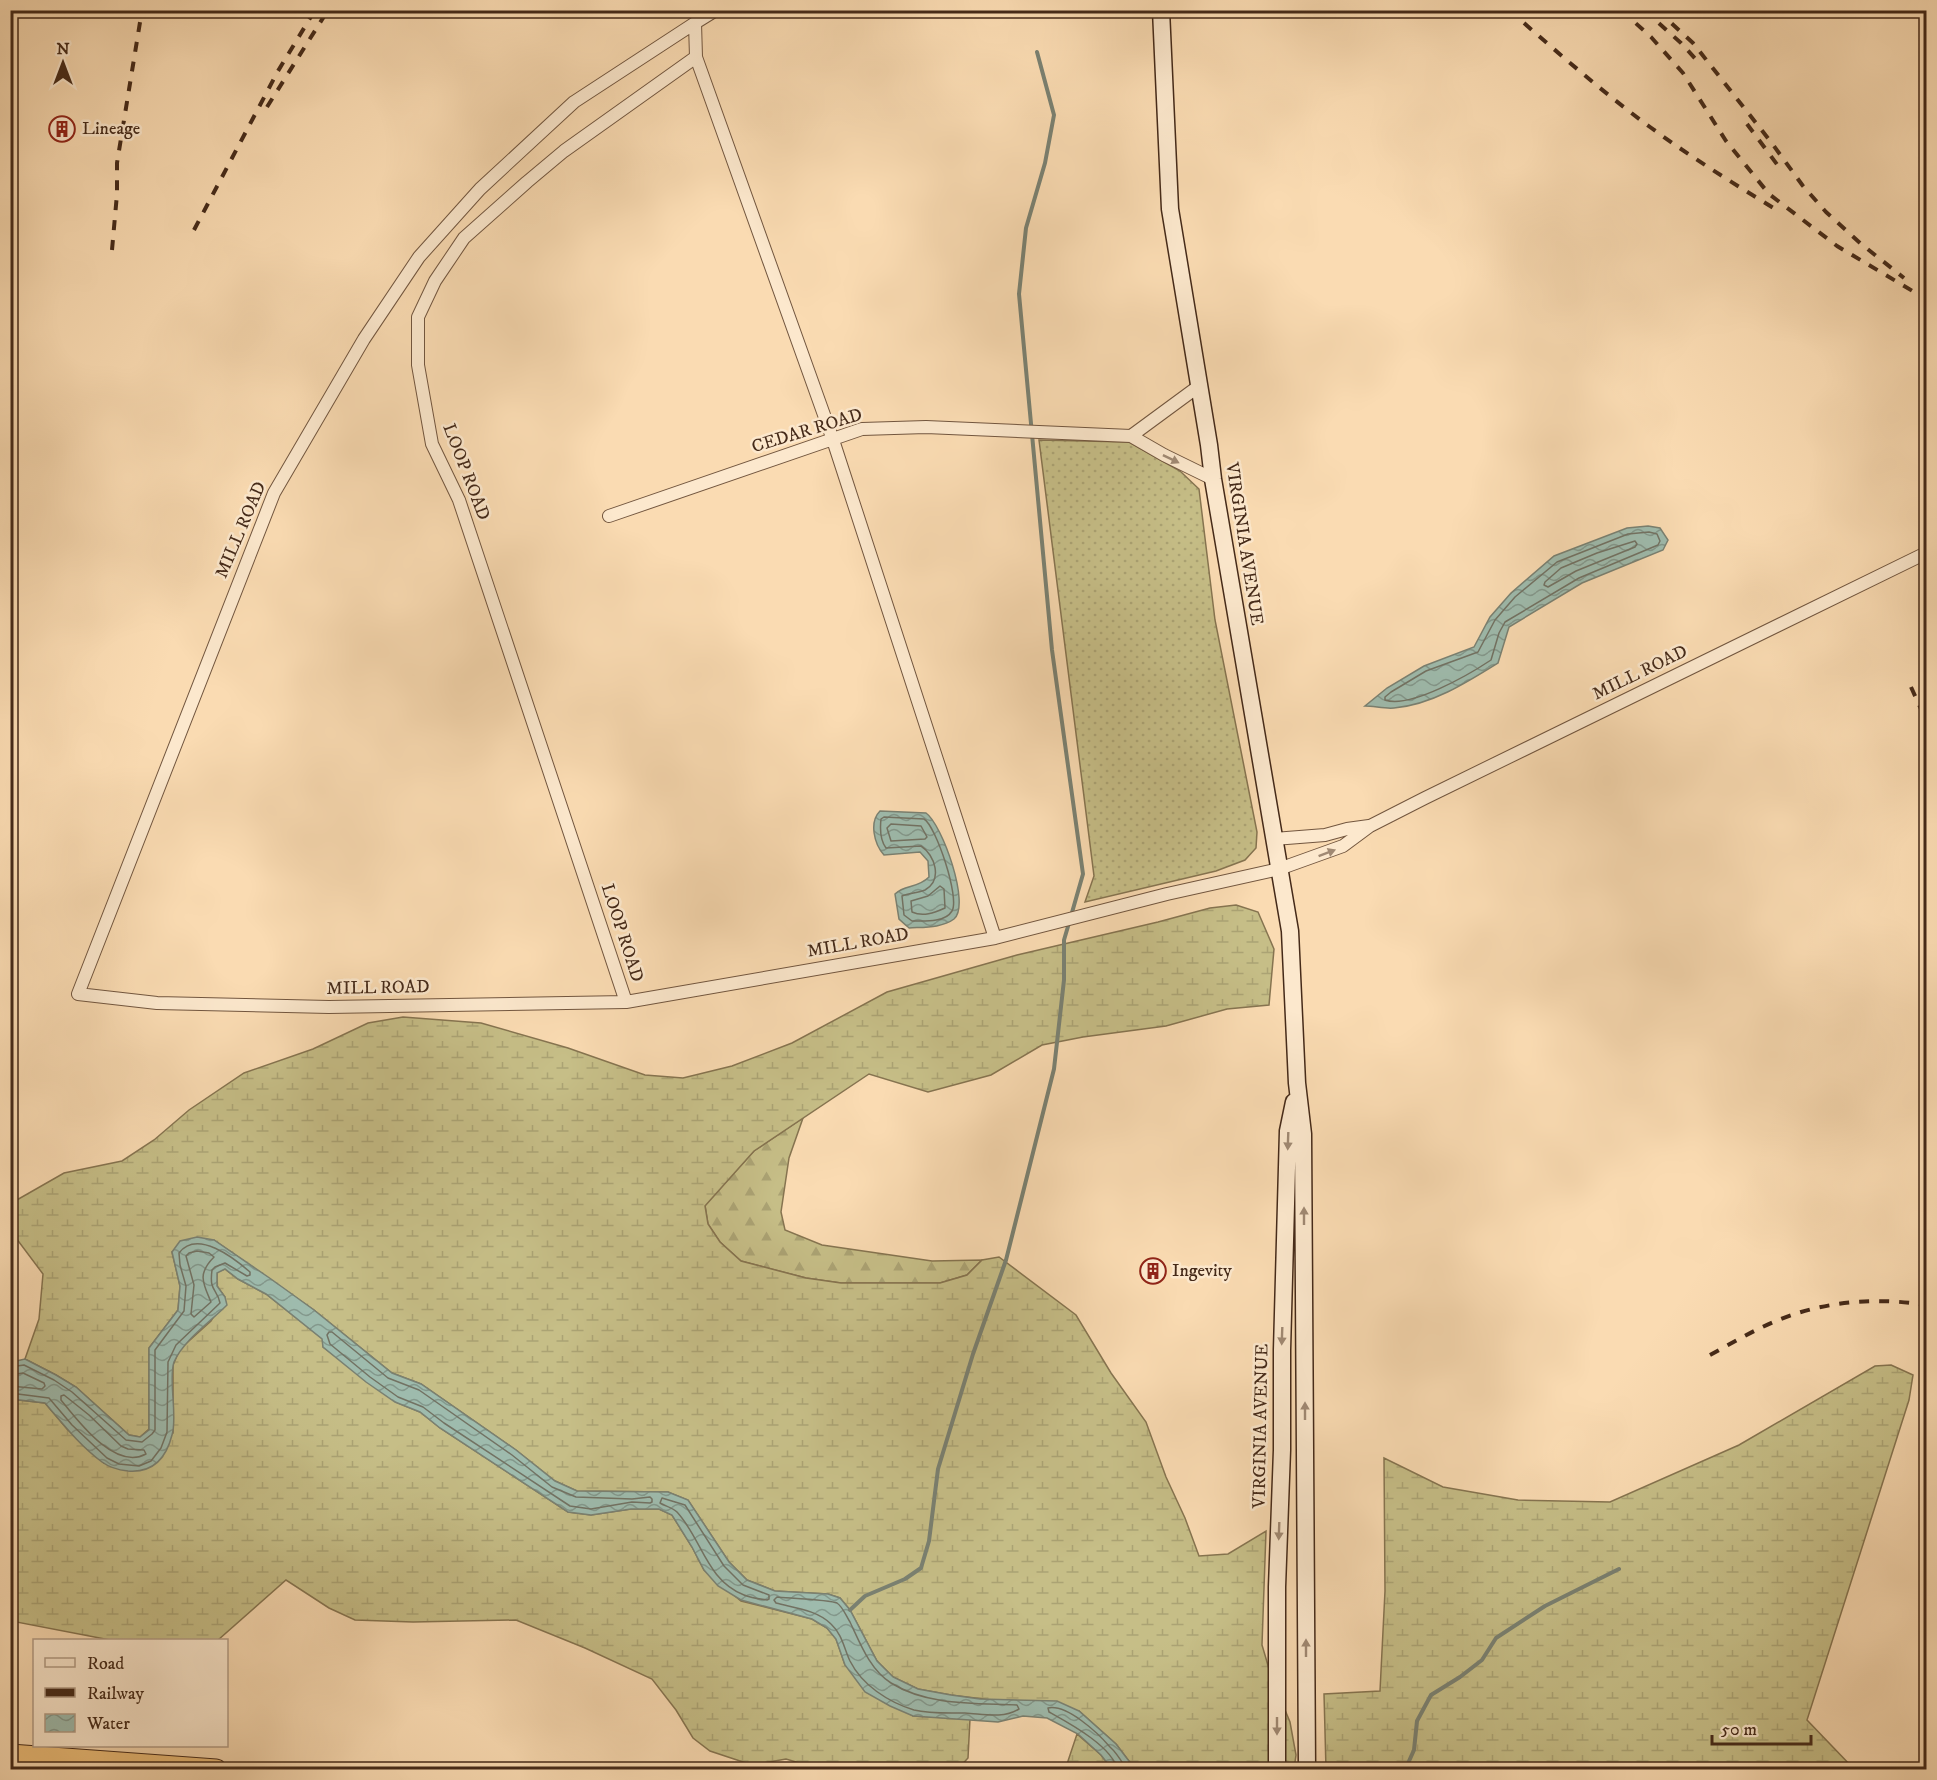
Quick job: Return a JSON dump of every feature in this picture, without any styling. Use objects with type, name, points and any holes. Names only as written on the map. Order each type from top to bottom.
[{"type":"highway","points":[[10,1755],[216,1770]]},
{"type":"main road","name":"VIRGINIA AVENUE","points":[[1161,10],[1170,209],[1212,479],[1290,931],[1297,1083],[1303,1134],[1307,1770]]},
{"type":"main road","name":"VIRGINIA AVENUE","points":[[1277,1770],[1277,1616],[1288,1131],[1297,1083]]},
{"type":"main road","points":[[1282,1437],[1305,1438]]},
{"type":"main road","points":[[1277,1616],[1306,1615]]},
{"type":"street","points":[[716,10],[695,23],[696,57],[833,440],[995,938]]},
{"type":"street","name":"MILL ROAD","points":[[695,23],[574,102],[480,189],[419,257],[364,339],[274,494],[78,994],[157,1004],[318,1007],[626,1002],[995,938],[1167,894],[1280,869],[1343,846],[1370,826],[1425,798],[1926,553]]},
{"type":"street","name":"LOOP ROAD","points":[[626,1002],[459,500],[432,444],[417,365],[418,317],[435,281],[464,238],[564,151],[696,57]]},
{"type":"street","points":[[1131,436],[1199,386]]},
{"type":"street","name":"CEDAR ROAD","points":[[609,516],[862,429],[926,427],[1131,436],[1212,479]]},
{"type":"street","name":"MILL ROAD","points":[[1274,839],[1325,835],[1370,826]]},
{"type":"green space","points":[[1039,440],[1129,442],[1180,471],[1199,489],[1215,620],[1257,832],[1256,848],[1245,860],[1216,871],[1085,902],[1094,876]]},
{"type":"green space","points":[[1236,905],[1258,912],[1274,949],[1269,1005],[1227,1009],[1166,1026],[1042,1045],[991,1075],[928,1092],[869,1074],[754,1151],[705,1206],[708,1224],[720,1242],[741,1261],[806,1278],[841,1283],[940,1283],[967,1275],[982,1260],[999,1257],[1076,1315],[1111,1373],[1146,1422],[1199,1556],[1228,1554],[1266,1531],[1262,1645],[1272,1679],[1290,1722],[1296,1755],[1294,1769],[1135,1769],[1116,1744],[1079,1711],[918,1689],[893,1677],[877,1661],[850,1610],[840,1598],[828,1594],[775,1591],[747,1580],[729,1562],[688,1500],[668,1492],[577,1491],[555,1481],[516,1450],[421,1384],[392,1373],[314,1310],[214,1240],[172,1252],[180,1286],[178,1310],[149,1348],[149,1429],[140,1437],[129,1435],[76,1387],[25,1359],[39,1319],[43,1274],[13,1234],[15,1201],[64,1173],[122,1161],[154,1140],[189,1110],[244,1073],[313,1049],[368,1023],[403,1017],[481,1023],[568,1048],[645,1075],[683,1078],[732,1066],[792,1043],[887,992],[1017,955],[1210,908]]},
{"type":"green space","points":[[803,1118],[789,1158],[781,1212],[785,1230],[822,1245],[932,1261],[982,1260],[967,1275],[940,1283],[841,1283],[806,1278],[741,1261],[720,1242],[708,1224],[705,1205],[754,1151]]},
{"type":"green space","points":[[225,1269],[266,1294],[323,1339],[323,1347],[396,1402],[420,1412],[440,1428],[568,1512],[591,1515],[631,1509],[659,1509],[672,1515],[704,1570],[741,1601],[812,1619],[827,1628],[836,1639],[845,1665],[913,1716],[970,1719],[968,1758],[957,1770],[820,1769],[786,1759],[752,1765],[710,1751],[693,1738],[676,1710],[652,1679],[516,1620],[413,1622],[355,1620],[329,1608],[286,1580],[219,1639],[105,1639],[11,1621],[10,1399],[45,1403],[67,1429],[104,1463],[173,1433],[173,1365],[180,1349],[211,1321],[225,1297],[217,1286],[217,1272]]},
{"type":"green space","points":[[1891,1365],[1913,1375],[1909,1400],[1807,1720],[1854,1769],[1326,1769],[1324,1694],[1380,1691],[1385,1591],[1384,1458],[1443,1487],[1518,1500],[1610,1502],[1739,1445],[1875,1366]]},
{"type":"green space","points":[[1077,1734],[1101,1755],[1112,1769],[1065,1770]]},
{"type":"water","points":[[1648,526],[1660,528],[1668,540],[1663,550],[1582,583],[1509,627],[1498,663],[1461,685],[1421,703],[1394,708],[1365,706],[1387,688],[1424,666],[1474,647],[1490,617],[1511,593],[1554,556],[1627,528]]},
{"type":"water","points":[[880,811],[926,813],[932,820],[940,832],[957,882],[958,911],[954,919],[938,926],[909,928],[899,919],[895,894],[929,877],[928,861],[920,852],[884,855],[874,833],[875,821]]},
{"type":"water","points":[[197,1237],[214,1240],[314,1310],[392,1373],[421,1384],[516,1450],[555,1481],[577,1491],[668,1492],[688,1500],[729,1562],[747,1580],[775,1591],[828,1594],[840,1598],[850,1610],[877,1661],[893,1677],[918,1689],[951,1695],[980,1699],[1057,1701],[1079,1711],[1116,1744],[1135,1769],[1112,1769],[1101,1755],[1078,1734],[1047,1718],[1023,1716],[998,1722],[913,1716],[890,1706],[865,1692],[845,1665],[836,1639],[827,1628],[812,1619],[741,1600],[718,1586],[704,1570],[672,1515],[659,1509],[631,1509],[591,1515],[568,1512],[440,1428],[420,1412],[395,1402],[366,1382],[323,1347],[322,1339],[266,1294],[225,1269],[217,1273],[217,1286],[225,1297],[227,1305],[190,1339],[174,1362],[172,1378],[174,1427],[166,1451],[151,1467],[145,1470],[128,1471],[108,1466],[79,1442],[45,1403],[11,1399],[11,1362],[25,1359],[76,1387],[129,1435],[140,1437],[149,1430],[149,1348],[178,1310],[180,1286],[172,1252],[180,1241]]},
{"type":"waterway","points":[[1037,52],[1054,115],[1045,163],[1026,228],[1019,294],[1052,650],[1083,874],[1071,916]]},
{"type":"waterway","points":[[850,1610],[865,1596],[905,1579],[921,1568],[929,1541],[938,1469],[973,1354],[1006,1260],[1054,1069],[1064,980],[1064,940],[1069,923]]},
{"type":"waterway","points":[[1405,1770],[1414,1750],[1417,1721],[1431,1695],[1482,1660],[1496,1638],[1545,1606],[1619,1569]]},
{"type":"railway","points":[[112,250],[117,163],[142,10]]},
{"type":"railway","points":[[194,230],[278,71],[315,10]]},
{"type":"railway","points":[[267,107],[328,10]]},
{"type":"railway","points":[[1509,10],[1596,85],[1650,127],[1780,212]]},
{"type":"railway","points":[[1621,10],[1651,37],[1683,73],[1726,141],[1769,194],[1837,246],[1926,299]]},
{"type":"railway","points":[[1644,10],[1681,43],[1701,65]]},
{"type":"railway","points":[[1657,10],[1693,43],[1803,186],[1826,212],[1904,278]]},
{"type":"railway","points":[[1747,124],[1779,167]]},
{"type":"railway","points":[[1911,687],[1926,720]]},
{"type":"railway","points":[[1710,1355],[1768,1325],[1812,1309],[1869,1301],[1926,1305]]},
{"type":"place","name":"Lineage","points":[[62,129]]},
{"type":"place","name":"Ingevity","points":[[1153,1271]]}]
